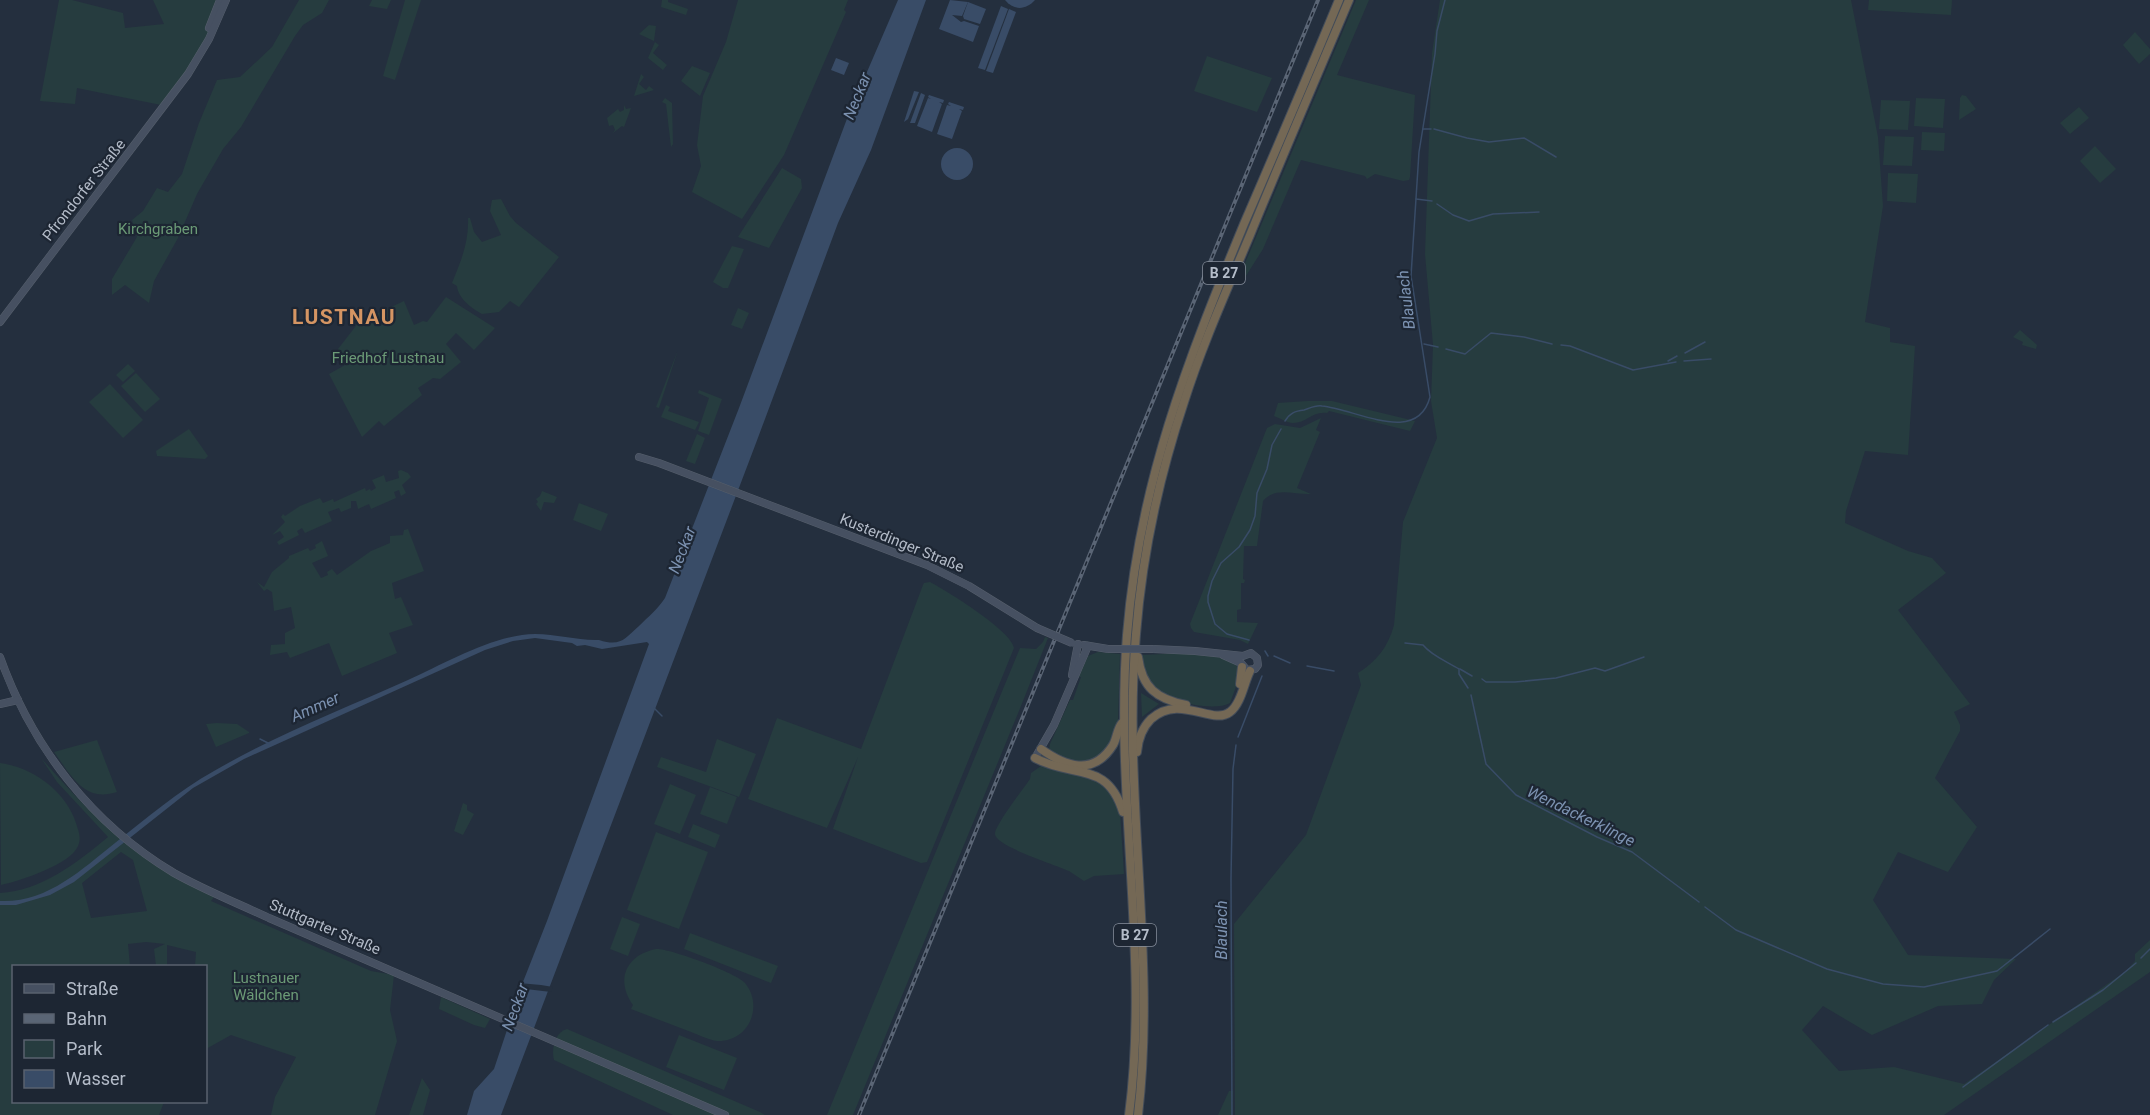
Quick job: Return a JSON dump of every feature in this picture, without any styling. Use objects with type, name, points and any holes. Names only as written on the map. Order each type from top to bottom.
[{"type":"highway","name":"B 27","points":[[1129,1115],[1135,1053],[1136,988],[1124,721],[1132,582],[1145,512],[1162,442],[1183,376],[1339,0]]},
{"type":"highway","name":"B 27","points":[[1138,1115],[1143,1066],[1145,998],[1132,700],[1142,582],[1151,527],[1165,464],[1183,403],[1216,315],[1349,0]]},
{"type":"highway","points":[[1136,637],[1139,666],[1146,684],[1161,697],[1176,703],[1217,710],[1227,708],[1236,697],[1244,664]]},
{"type":"highway","points":[[1134,785],[1138,774],[1137,754],[1140,737],[1152,718],[1162,712],[1177,708],[1225,715],[1236,706],[1244,664]]},
{"type":"highway","points":[[1041,749],[1063,763],[1077,765],[1090,763],[1108,751],[1124,721]]},
{"type":"highway","points":[[1035,758],[1102,779],[1115,791],[1127,818]]},
{"type":"street","name":"Pfrondorfer Straße","points":[[188,74],[220,0]]},
{"type":"street","name":"Pfrondorfer Straße","points":[[0,322],[188,74],[209,39],[226,0]]},
{"type":"street","name":"Kusterdinger Straße","points":[[639,457],[943,572],[1037,628],[1075,643],[1108,649],[1195,651],[1223,655],[1244,664]]},
{"type":"street","points":[[1064,703],[1074,668],[1075,643]]},
{"type":"street","points":[[1035,758],[1064,703],[1088,646]]},
{"type":"street","name":"Stuttgarter Straße","points":[[0,657],[18,700],[57,768],[91,807],[119,834],[175,873],[242,906],[725,1115]]},
{"type":"street","points":[[0,704],[18,700]]},
{"type":"green space","points":[[59,0],[72,0],[123,13],[125,28],[164,24],[153,0],[225,0],[213,30],[166,106],[77,88],[75,104],[40,101]]},
{"type":"green space","name":"Kirchgraben","points":[[299,0],[329,0],[322,13],[303,25],[295,36],[241,127],[223,149],[197,194],[178,238],[154,281],[149,303],[125,285],[112,295],[112,279],[137,237],[132,220],[143,211],[157,188],[168,192],[182,174],[199,123],[217,80],[240,77],[272,47]]},
{"type":"green space","points":[[372,0],[391,0],[387,9],[369,6]]},
{"type":"green space","points":[[405,0],[421,0],[395,80],[383,76]]},
{"type":"green space","points":[[662,0],[668,0],[668,2],[688,9],[686,15],[661,7]]},
{"type":"green space","points":[[738,0],[848,0],[844,10],[846,12],[784,155],[742,219],[692,192],[701,166],[697,145],[703,96],[726,42]]},
{"type":"green space","points":[[1356,0],[1369,0],[1337,75],[1415,95],[1409,180],[1403,181],[1375,174],[1367,179],[1365,176],[1301,160],[1263,249],[1244,279],[1243,268]]},
{"type":"green space","points":[[1440,0],[1851,0],[1878,137],[1883,206],[1865,322],[1890,328],[1890,342],[1915,346],[1908,455],[1865,451],[1846,511],[1845,523],[1908,551],[1932,558],[1946,573],[1898,610],[1970,704],[1954,712],[1960,725],[1960,731],[1935,778],[1977,827],[1948,872],[1898,852],[1873,900],[1908,955],[2016,959],[1994,980],[1982,1004],[1938,1006],[1872,1035],[1823,1006],[1802,1030],[1839,1071],[1894,1067],[1964,1084],[2126,971],[2135,961],[2135,954],[2150,940],[2150,972],[1944,1115],[1235,1115],[1234,924],[1306,835],[1361,685],[1358,673],[1371,664],[1389,640],[1394,625],[1403,522],[1437,438],[1431,401],[1433,345],[1425,254],[1432,53]]},
{"type":"green space","points":[[1869,0],[1952,0],[1951,15],[1868,10]]},
{"type":"green space","points":[[649,25],[656,26],[654,41],[639,34]]},
{"type":"green space","points":[[2135,32],[2150,49],[2150,54],[2139,64],[2123,45]]},
{"type":"green space","points":[[655,42],[659,45],[653,53],[667,65],[663,70],[648,58]]},
{"type":"green space","points":[[1207,56],[1272,78],[1257,112],[1194,91]]},
{"type":"green space","points":[[692,66],[710,73],[700,96],[681,81]]},
{"type":"green space","points":[[641,74],[644,77],[639,84],[646,90],[649,86],[654,90],[634,96]]},
{"type":"green space","points":[[1962,95],[1966,96],[1976,109],[1959,120],[1960,98]]},
{"type":"green space","points":[[665,98],[672,103],[673,144],[671,147],[666,104],[662,102]]},
{"type":"green space","points":[[1916,98],[1945,99],[1943,128],[1914,126]]},
{"type":"green space","points":[[1881,100],[1910,101],[1908,130],[1879,129]]},
{"type":"green space","points":[[624,105],[626,109],[631,108],[624,127],[622,126],[613,133],[615,130],[613,125],[609,126],[607,118],[618,109],[620,112],[624,110]]},
{"type":"green space","points":[[2079,107],[2089,118],[2070,134],[2060,123]]},
{"type":"green space","points":[[1922,132],[1945,133],[1944,151],[1921,150]]},
{"type":"green space","points":[[1885,136],[1914,137],[1912,166],[1883,165]]},
{"type":"green space","points":[[2095,146],[2116,169],[2100,183],[2080,161]]},
{"type":"green space","points":[[782,168],[801,179],[802,188],[769,248],[738,237]]},
{"type":"green space","points":[[1888,173],[1918,174],[1916,203],[1887,201]]},
{"type":"green space","points":[[501,199],[516,223],[559,257],[519,307],[510,301],[499,312],[482,314],[466,302],[457,286],[452,283],[466,243],[468,218],[470,218],[474,232],[482,242],[501,235],[490,211],[492,200]]},
{"type":"green space","points":[[732,246],[744,249],[728,288],[723,288],[713,282]]},
{"type":"green space","name":"Friedhof Lustnau","points":[[446,297],[495,328],[474,350],[456,333],[446,344],[461,362],[440,379],[433,378],[418,388],[422,395],[384,426],[379,421],[362,437],[329,374],[347,364],[338,349],[359,322],[404,301],[414,325],[423,321],[427,322]]},
{"type":"green space","points":[[738,308],[749,313],[742,329],[731,325]]},
{"type":"green space","points":[[2020,330],[2037,345],[2036,349],[2022,345],[2023,342],[2013,337]]},
{"type":"green space","points":[[678,350],[659,408],[656,407]]},
{"type":"green space","points":[[128,364],[135,371],[123,382],[116,375]]},
{"type":"green space","points":[[136,373],[160,399],[145,412],[121,386]]},
{"type":"green space","points":[[110,384],[143,420],[123,438],[89,402]]},
{"type":"green space","points":[[699,390],[722,399],[709,435],[698,431],[709,398],[698,393]]},
{"type":"green space","points":[[1332,401],[1415,421],[1410,431],[1329,411],[1293,423],[1274,416],[1278,403]]},
{"type":"green space","points":[[666,405],[670,407],[668,411],[699,422],[695,430],[661,417]]},
{"type":"green space","points":[[1321,418],[1316,430],[1320,432],[1297,488],[1311,494],[1279,492],[1268,496],[1263,501],[1257,546],[1244,546],[1243,579],[1245,580],[1241,583],[1241,609],[1237,610],[1237,622],[1258,623],[1248,644],[1240,640],[1194,632],[1190,624],[1267,428],[1275,424],[1300,428]]},
{"type":"green space","points":[[189,429],[208,456],[205,459],[157,456],[156,451]]},
{"type":"green space","points":[[697,434],[705,438],[695,464],[686,461]]},
{"type":"green space","points":[[401,470],[411,477],[402,485],[406,493],[401,496],[399,490],[394,492],[396,498],[371,509],[369,504],[358,509],[356,501],[351,501],[351,508],[341,512],[339,508],[328,512],[332,521],[305,533],[302,528],[297,531],[299,535],[279,545],[277,542],[284,537],[280,531],[272,535],[285,522],[281,517],[283,514],[285,516],[300,506],[320,498],[323,503],[333,499],[334,502],[365,488],[366,491],[370,489],[371,491],[376,488],[372,480],[384,475],[386,482],[399,478],[398,471]]},
{"type":"green space","points":[[542,491],[557,497],[554,503],[544,502],[541,511],[536,504],[538,502],[536,499]]},
{"type":"green space","points":[[579,503],[608,514],[601,531],[573,520]]},
{"type":"green space","points":[[408,529],[424,571],[392,583],[395,599],[401,597],[413,625],[389,633],[397,653],[342,676],[329,643],[290,658],[287,652],[270,655],[271,645],[285,644],[285,633],[295,628],[291,607],[274,611],[272,592],[267,589],[264,591],[257,582],[264,587],[272,572],[289,556],[308,548],[310,551],[322,541],[328,556],[312,563],[321,578],[328,575],[327,572],[332,569],[337,575],[371,551],[390,543],[390,536],[403,535],[404,530]]},
{"type":"green space","points":[[930,582],[964,602],[991,622],[1011,641],[1014,648],[927,862],[921,863],[833,829],[858,757],[827,828],[748,799],[777,718],[861,749],[923,585]]},
{"type":"green space","points":[[1045,637],[1048,638],[1021,706],[853,1115],[827,1115],[1020,648],[1036,649]]},
{"type":"green space","points":[[1098,652],[1120,654],[1118,722],[1112,743],[1093,761],[1066,762],[1049,750],[1050,744],[1070,700],[1073,700],[1088,656]]},
{"type":"green space","points":[[1187,653],[1223,658],[1236,663],[1240,676],[1230,703],[1222,706],[1200,706],[1187,703],[1164,695],[1149,683],[1141,655]]},
{"type":"green space","points":[[1141,693],[1159,704],[1142,717]]},
{"type":"green space","points":[[206,724],[237,724],[249,733],[216,747]]},
{"type":"green space","points":[[717,739],[756,754],[739,797],[657,767],[661,757],[706,772]]},
{"type":"green space","points":[[97,740],[117,792],[96,794],[87,790],[73,778],[54,752]]},
{"type":"green space","name":"Lustnauer Wäldchen","points":[[41,758],[119,838],[162,869],[214,897],[211,901],[371,971],[394,975],[390,1010],[397,1041],[375,1115],[271,1115],[275,1097],[296,1057],[231,1035],[207,1048],[207,965],[195,965],[196,952],[167,945],[167,965],[156,965],[154,949],[165,944],[146,942],[128,944],[130,965],[12,965],[12,1103],[164,1103],[159,1115],[0,1115],[0,893],[30,887],[58,874],[108,837],[57,782]],"holes":[[[121,852],[133,860],[147,911],[91,918],[82,883]]]},
{"type":"green space","points":[[0,763],[12,765],[35,775],[56,791],[71,811],[80,837],[78,846],[66,859],[32,876],[1,885]]},
{"type":"green space","points":[[1041,766],[1090,776],[1104,783],[1120,811],[1124,874],[1094,876],[1084,881],[1069,871],[1027,855],[998,839],[995,834],[996,829],[1030,779],[1031,773]]},
{"type":"green space","points":[[670,784],[696,795],[680,834],[654,824]]},
{"type":"green space","points":[[710,787],[737,797],[727,824],[700,814]]},
{"type":"green space","points":[[463,803],[467,805],[467,810],[474,814],[463,835],[454,831]]},
{"type":"green space","points":[[693,824],[720,835],[715,848],[688,837]]},
{"type":"green space","points":[[656,832],[708,852],[679,929],[627,910]]},
{"type":"green space","points":[[622,917],[640,924],[628,956],[610,949]]},
{"type":"green space","points":[[690,933],[778,966],[771,983],[684,949]]},
{"type":"green space","points":[[656,949],[674,952],[702,962],[730,973],[745,983],[751,992],[753,1012],[745,1029],[738,1036],[717,1041],[631,1009],[633,1005],[625,987],[626,970],[637,957]]},
{"type":"green space","points":[[441,997],[490,1019],[485,1028],[439,1009]]},
{"type":"green space","points":[[567,1029],[765,1115],[673,1115],[554,1060],[553,1051],[557,1037]]},
{"type":"green space","points":[[679,1035],[737,1058],[724,1090],[666,1067]]},
{"type":"green space","points":[[422,1078],[430,1090],[423,1115],[409,1115]]},
{"type":"green space","points":[[1229,1091],[1233,1091],[1232,1115],[1218,1115]]},
{"type":"water","name":"Neckar","points":[[898,0],[926,0],[871,150],[838,223],[501,1115],[467,1115],[474,1091],[494,1069],[507,1030],[512,1004],[547,921],[649,644],[647,642],[602,649],[535,638],[513,641],[485,650],[244,759],[193,788],[74,882],[50,895],[16,905],[0,905],[0,901],[33,897],[62,883],[175,796],[237,758],[464,653],[508,638],[532,634],[612,643],[622,641],[653,613],[665,598],[848,116]]},
{"type":"water","points":[[950,0],[968,2],[962,16],[952,15],[961,22],[979,26],[973,42],[939,29]]},
{"type":"water","points":[[1005,0],[1035,0],[1028,6],[1020,8],[1012,6]]},
{"type":"water","points":[[968,2],[986,9],[980,24],[964,19]]},
{"type":"water","points":[[1001,6],[1008,9],[985,70],[978,68]]},
{"type":"water","points":[[1009,9],[1016,12],[993,73],[986,71]]},
{"type":"water","points":[[836,58],[849,63],[844,75],[831,70]]},
{"type":"water","points":[[914,91],[919,92],[908,119],[904,122]]},
{"type":"water","points":[[921,93],[925,95],[915,123],[910,123]]},
{"type":"water","points":[[929,95],[944,100],[943,103],[939,102],[942,104],[932,132],[917,126],[928,98],[931,99]]},
{"type":"water","points":[[949,102],[964,107],[963,110],[959,109],[962,111],[952,139],[937,134],[947,105],[951,106]]},
{"type":"water","points":[[957,148],[968,153],[973,164],[968,175],[957,180],[946,175],[941,164],[946,153]]},
{"type":"pier","points":[[519,983],[553,987],[551,992],[517,987]]},
{"type":"waterway","name":"Blaulach","points":[[1285,421],[1295,412],[1315,406],[1336,408],[1384,421],[1412,420],[1423,412],[1430,397],[1411,276],[1419,152],[1437,31],[1445,0]]},
{"type":"waterway","points":[[1423,129],[1431,129]]},
{"type":"waterway","points":[[1434,129],[1489,142],[1524,138],[1556,157]]},
{"type":"waterway","points":[[1416,199],[1432,201]]},
{"type":"waterway","points":[[1437,204],[1453,215],[1469,221],[1493,214],[1539,212]]},
{"type":"waterway","points":[[1446,349],[1465,354],[1491,333],[1524,337],[1552,344]]},
{"type":"waterway","points":[[1685,353],[1705,342]]},
{"type":"waterway","points":[[1424,344],[1438,347]]},
{"type":"waterway","points":[[1561,345],[1570,346],[1633,370],[1676,362]]},
{"type":"waterway","points":[[1668,361],[1677,356]]},
{"type":"waterway","points":[[1684,361],[1711,359]]},
{"type":"waterway","name":"Blaulach","points":[[1249,640],[1227,634],[1215,624],[1208,596],[1221,563],[1239,547],[1250,530],[1255,516],[1257,493],[1267,469],[1272,445],[1281,429]]},
{"type":"waterway","name":"Wendackerklinge","points":[[1405,643],[1423,645],[1459,669],[1459,674],[1468,688]]},
{"type":"waterway","name":"Blaulach","points":[[1265,651],[1268,656]]},
{"type":"waterway","name":"Wendackerklinge","points":[[1274,656],[1290,663]]},
{"type":"waterway","points":[[1482,679],[1486,682],[1515,682],[1556,678],[1595,668],[1605,671],[1644,657]]},
{"type":"waterway","name":"Wendackerklinge","points":[[1307,666],[1334,671]]},
{"type":"waterway","points":[[1460,669],[1472,676]]},
{"type":"waterway","name":"Blaulach","points":[[1238,737],[1262,676]]},
{"type":"waterway","name":"Wendackerklinge","points":[[1471,695],[1486,764],[1516,795],[1597,837],[1632,852],[1699,902]]},
{"type":"waterway","points":[[654,708],[662,716]]},
{"type":"waterway","points":[[260,739],[270,744]]},
{"type":"waterway","name":"Blaulach","points":[[1232,1115],[1231,878],[1233,769],[1236,745]]},
{"type":"waterway","name":"Wendackerklinge","points":[[1705,907],[1736,930],[1827,969],[1883,984],[1924,987],[1997,971],[2050,929]]},
{"type":"waterway","points":[[2141,958],[2150,949]]},
{"type":"waterway","points":[[2053,1022],[2103,990],[2136,963]]},
{"type":"waterway","points":[[1963,1087],[2048,1025]]},
{"type":"railway","points":[[859,1115],[1318,0]]},
{"type":"district","name":"LUSTNAU","points":[[344,317]]},
{"type":"water label","name":"Ammer","points":[[315,707]]}]
